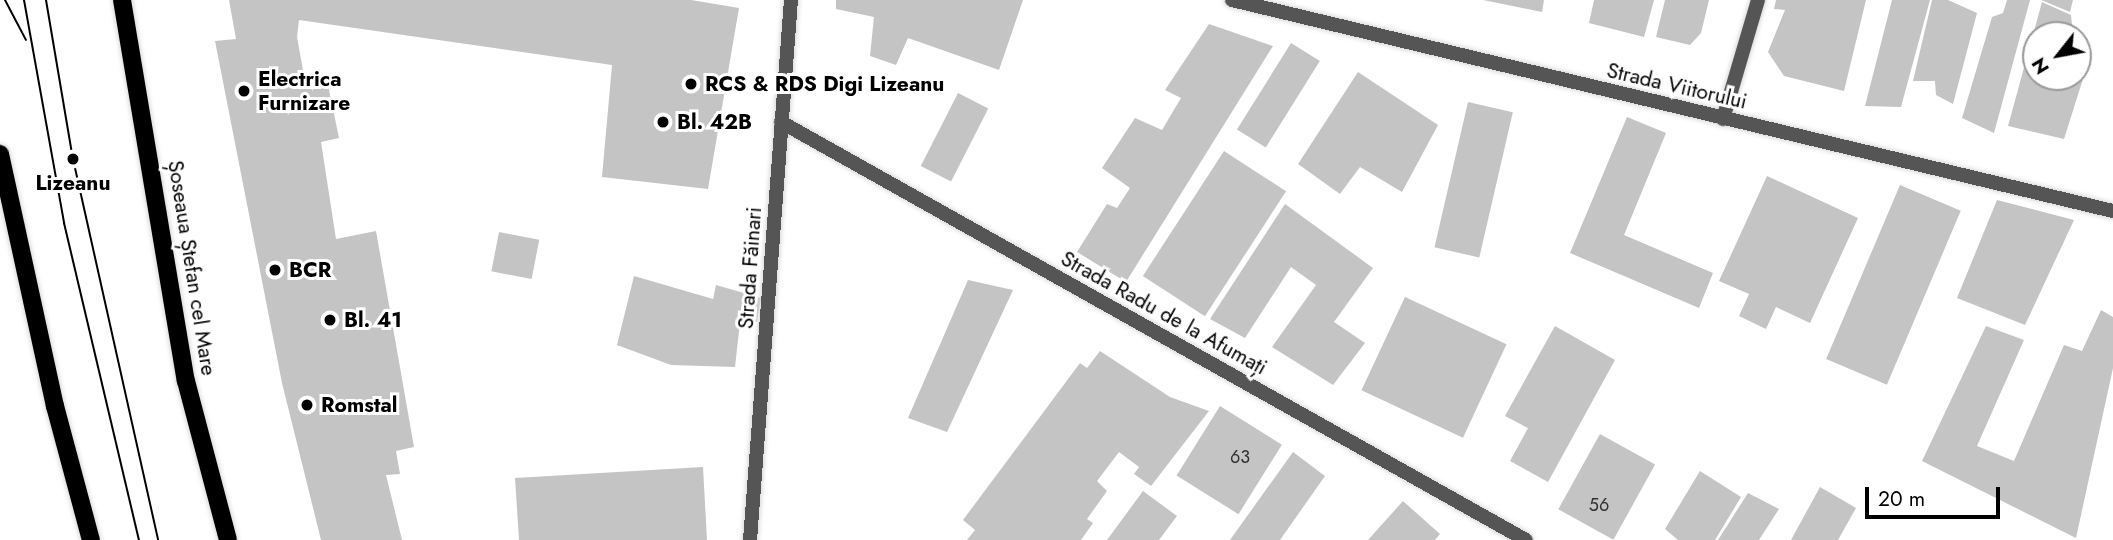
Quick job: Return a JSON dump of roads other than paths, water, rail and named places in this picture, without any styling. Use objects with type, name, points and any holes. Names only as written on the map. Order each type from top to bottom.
[{"type":"main road","name":"Șoseaua Ștefan cel Mare","points":[[122,0],[186,381],[228,540]]},
{"type":"main road","points":[[0,154],[55,406],[91,540]]},
{"type":"street","name":"Strada Făinari","points":[[750,540],[792,0]]},
{"type":"street","name":"Strada Viitorului","points":[[1232,0],[2113,211]]},
{"type":"street","points":[[1723,119],[1758,0]]},
{"type":"street","name":"Strada Radu de la Afumați","points":[[782,122],[1526,540]]},
{"type":"tram line","points":[[5,0],[26,40]]},
{"type":"tram line","points":[[24,0],[64,223],[139,540]]},
{"type":"tram line","points":[[46,0],[73,159],[158,540]]},
{"type":"place","name":"RCS & RDS Digi Lizeanu","points":[[691,84]]},
{"type":"place","name":"Electrica Furnizare","points":[[244,91]]},
{"type":"place","name":"Bl. 42B","points":[[663,122]]},
{"type":"place","name":"Lizeanu","points":[[73,159]]},
{"type":"place","name":"BCR","points":[[275,270]]},
{"type":"place","name":"Bl. 41","points":[[330,320]]},
{"type":"place","name":"Romstal","points":[[307,405]]}]
